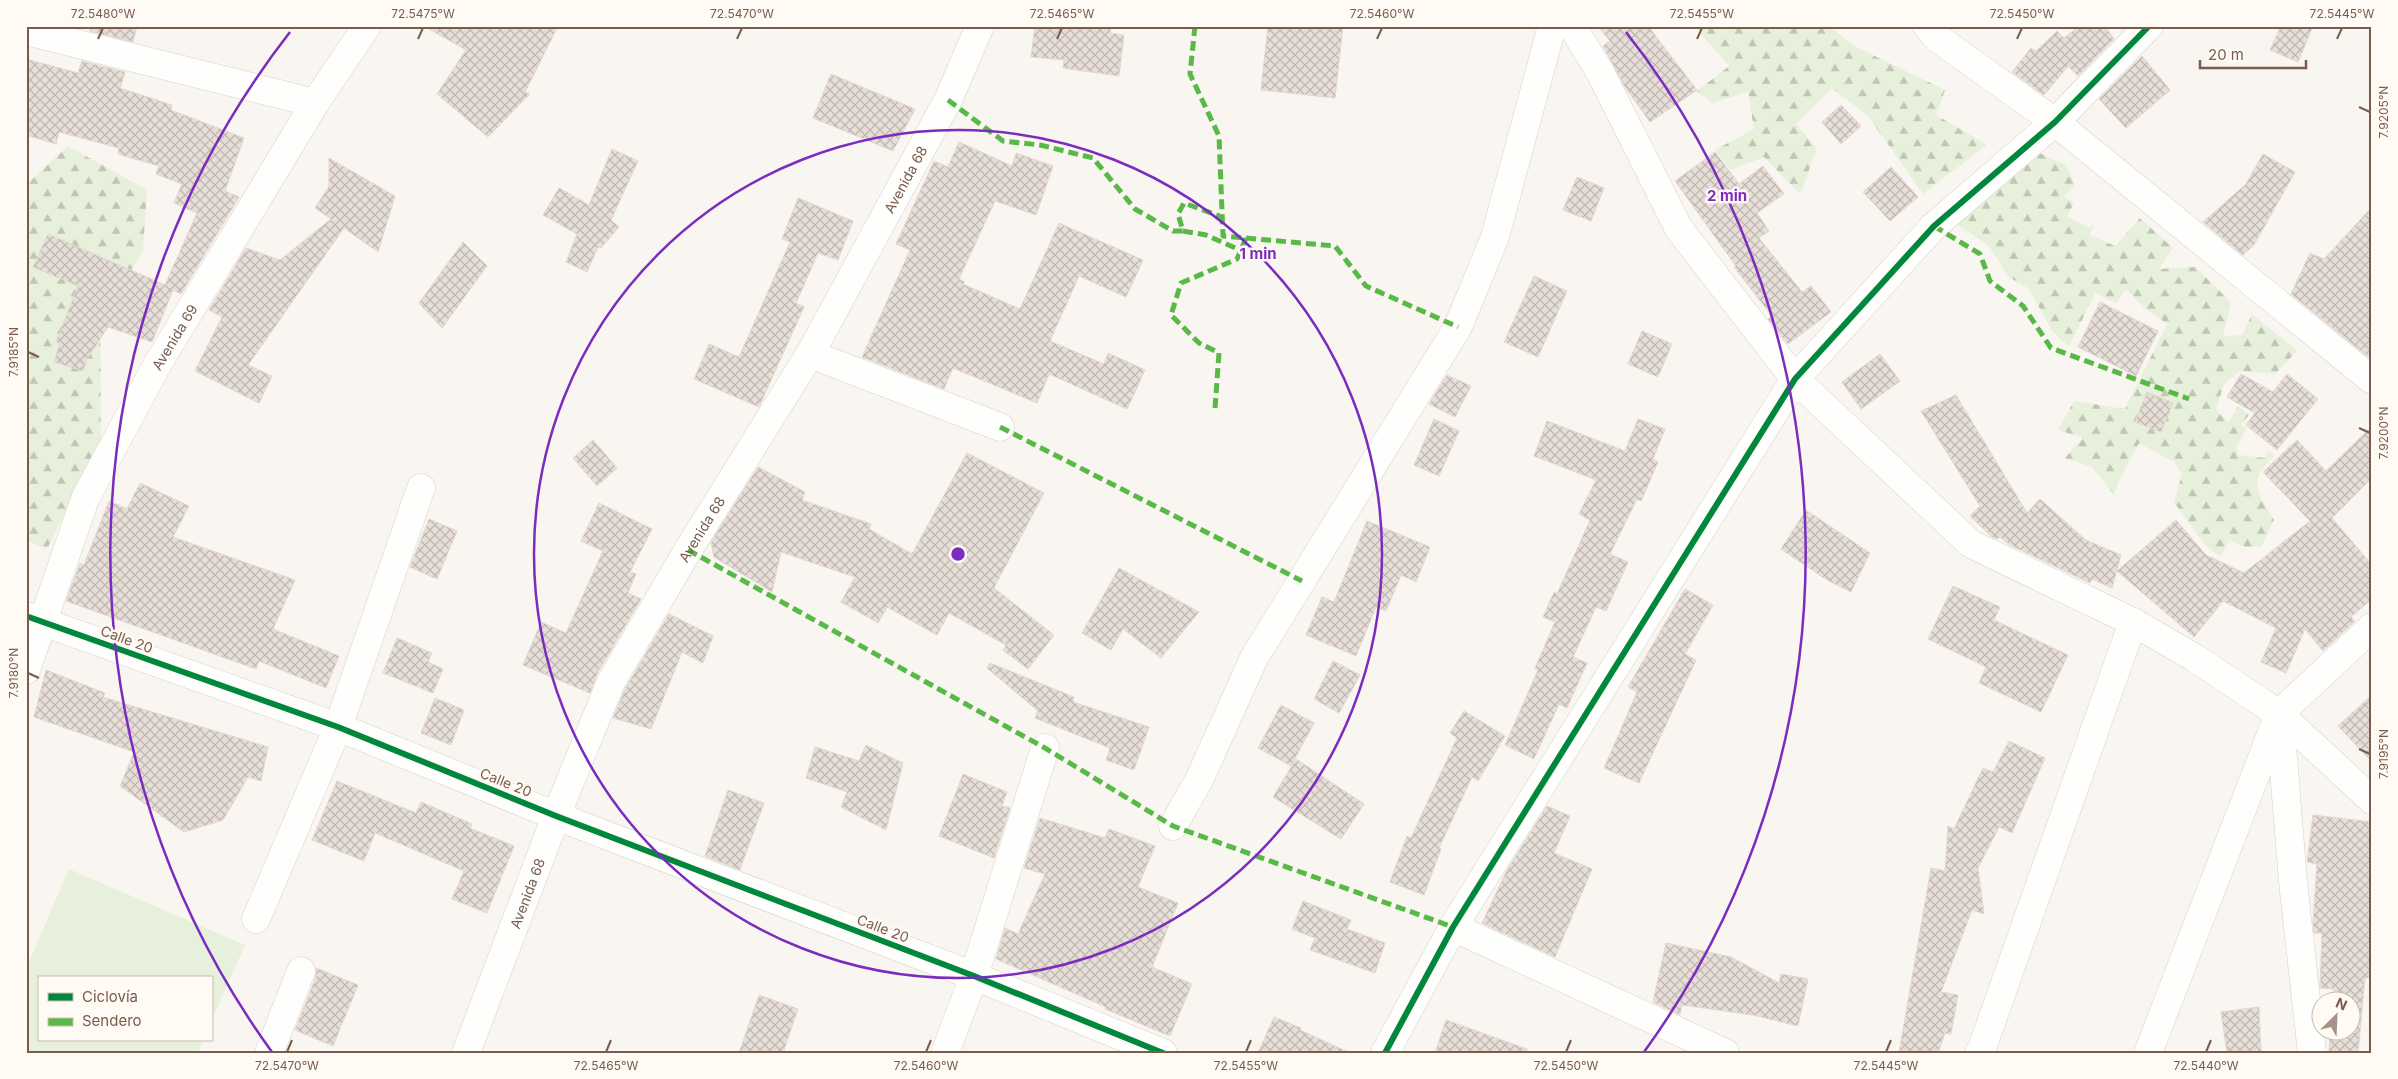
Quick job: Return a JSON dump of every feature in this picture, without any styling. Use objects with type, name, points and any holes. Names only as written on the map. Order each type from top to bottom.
[{"type":"street","name":"Avenida 69","points":[[26,670],[34,619],[85,499],[157,365],[315,103],[367,26]]},
{"type":"street","name":"Avenida 68","points":[[466,1053],[556,816],[611,682],[688,550],[810,354],[948,100],[980,26]]},
{"type":"street","points":[[1172,826],[1200,778],[1254,658],[1458,327],[1495,237],[1552,26]]},
{"type":"street","points":[[1572,26],[1600,72],[1679,229],[1794,378],[1971,544],[2133,622],[2195,658],[2279,714],[2372,800]]},
{"type":"street","points":[[1927,26],[1937,38],[2055,122],[2372,380]]},
{"type":"street","points":[[1385,1053],[1452,927],[1794,378],[1934,226],[2055,122],[2149,26]]},
{"type":"street","points":[[26,31],[315,103]]},
{"type":"street","points":[[810,354],[1000,427]]},
{"type":"street","points":[[256,919],[338,727],[422,488]]},
{"type":"street","name":"Calle 20","points":[[34,619],[338,727],[556,816],[974,976],[1164,1053]]},
{"type":"street","points":[[1979,1053],[1985,1041],[2133,622]]},
{"type":"street","points":[[2148,1053],[2279,714],[2372,627]]},
{"type":"street","points":[[2279,714],[2293,882],[2312,1053]]},
{"type":"street","points":[[945,1053],[974,976],[1045,748]]},
{"type":"street","points":[[1452,927],[1725,1053]]},
{"type":"street","points":[[269,1053],[301,971]]},
{"type":"green space","points":[[1694,26],[1829,26],[1854,46],[1945,90],[1936,115],[1987,145],[1923,194],[1868,116],[1832,88],[1796,124],[1817,149],[1800,194],[1764,157],[1731,170],[1715,150],[1754,129],[1748,91],[1713,103],[1697,91],[1729,66]]},
{"type":"green space","points":[[68,146],[147,190],[143,251],[121,287],[100,283],[101,440],[47,549],[26,540],[26,185]]},
{"type":"green space","points":[[2032,150],[2066,165],[2075,185],[2064,196],[2074,203],[2067,216],[2089,228],[2094,224],[2090,235],[2115,246],[2140,218],[2173,248],[2159,269],[2195,267],[2231,302],[2223,336],[2242,335],[2252,314],[2297,351],[2275,374],[2240,371],[2224,384],[2216,409],[2228,423],[2238,406],[2249,415],[2241,424],[2246,430],[2236,447],[2239,455],[2265,458],[2269,451],[2274,456],[2260,473],[2258,480],[2259,494],[2274,520],[2261,547],[2245,547],[2230,540],[2220,556],[2212,551],[2174,503],[2182,474],[2174,462],[2139,443],[2119,480],[2114,495],[2092,467],[2065,458],[2083,438],[2058,430],[2074,401],[2125,409],[2167,324],[2146,309],[2126,289],[2116,303],[2095,293],[2069,347],[2053,332],[2029,289],[2009,277],[1988,245],[1950,220]]},
{"type":"green space","points":[[69,869],[245,945],[212,1020],[212,976],[38,976],[38,1042],[202,1042],[198,1053],[26,1053],[26,969]]},
{"type":"building","points":[[91,26],[137,26],[133,42],[90,31]]},
{"type":"building","points":[[424,26],[558,26],[525,92],[530,94],[488,137],[437,94],[466,50]]},
{"type":"building","points":[[1035,26],[1111,26],[1110,33],[1124,35],[1119,76],[1063,68],[1064,60],[1031,57]]},
{"type":"building","points":[[1268,26],[1343,26],[1335,98],[1261,90]]},
{"type":"building","points":[[1598,26],[1648,26],[1697,90],[1650,122],[1625,87],[1603,46],[1610,41]]},
{"type":"building","points":[[2079,26],[2105,26],[2114,39],[2078,76],[2068,66],[2044,95],[2012,72],[2031,48],[2036,51],[2057,31],[2064,38]]},
{"type":"building","points":[[2281,26],[2313,26],[2298,62],[2270,50]]},
{"type":"building","points":[[2142,56],[2170,90],[2126,128],[2099,99]]},
{"type":"building","points":[[26,59],[78,73],[82,61],[125,72],[120,88],[172,105],[171,110],[244,138],[225,191],[239,197],[181,294],[173,290],[152,342],[108,327],[87,359],[83,371],[54,362],[60,343],[56,342],[78,286],[33,267],[48,234],[165,285],[197,213],[174,203],[182,184],[156,174],[159,166],[118,154],[119,148],[59,132],[56,144],[26,135]]},
{"type":"building","points":[[831,74],[915,109],[893,151],[813,118]]},
{"type":"building","points":[[1841,105],[1861,126],[1841,144],[1822,122]]},
{"type":"building","points":[[959,142],[1012,166],[1016,153],[1053,166],[1036,215],[995,201],[959,279],[965,282],[963,284],[1020,309],[1059,223],[1143,260],[1126,297],[1079,276],[1050,341],[1104,364],[1108,353],[1145,370],[1127,409],[1049,374],[1037,403],[953,368],[944,389],[862,357],[910,250],[896,244],[934,161],[948,167]]},
{"type":"building","points":[[612,149],[638,161],[611,220],[619,227],[601,248],[598,247],[587,272],[566,262],[577,234],[543,215],[559,188],[589,205]]},
{"type":"building","points":[[1715,152],[1739,184],[1763,166],[1784,194],[1757,213],[1769,231],[1759,238],[1802,292],[1811,286],[1831,312],[1788,344],[1768,319],[1772,316],[1734,267],[1736,266],[1675,181]]},
{"type":"building","points":[[2263,154],[2295,172],[2254,245],[2243,255],[2203,222],[2246,184]]},
{"type":"building","points":[[329,158],[395,196],[378,252],[344,228],[248,365],[272,376],[259,403],[195,371],[222,317],[209,310],[246,248],[280,260],[331,219],[315,208],[329,186]]},
{"type":"building","points":[[1891,167],[1918,197],[1890,221],[1863,192]]},
{"type":"building","points":[[1577,177],[1604,188],[1591,221],[1563,210]]},
{"type":"building","points":[[798,198],[853,221],[838,260],[818,253],[796,303],[804,307],[759,407],[694,379],[709,344],[739,357],[790,242],[782,239]]},
{"type":"building","points":[[2372,207],[2372,360],[2291,294],[2310,253],[2324,259]]},
{"type":"building","points":[[463,242],[487,266],[442,328],[419,303]]},
{"type":"building","points":[[1534,276],[1567,291],[1538,357],[1504,342]]},
{"type":"building","points":[[2100,302],[2158,331],[2136,376],[2078,347]]},
{"type":"building","points":[[1642,331],[1672,344],[1658,377],[1628,364]]},
{"type":"building","points":[[1880,354],[1900,381],[1861,409],[1842,382]]},
{"type":"building","points":[[2241,374],[2273,392],[2287,374],[2318,399],[2277,450],[2246,425],[2255,413],[2227,397]]},
{"type":"building","points":[[1447,375],[1471,386],[1455,417],[1429,404]]},
{"type":"building","points":[[2147,392],[2173,403],[2161,432],[2135,422]]},
{"type":"building","points":[[1956,395],[2027,513],[2040,499],[2086,540],[2121,555],[2112,588],[2092,579],[2090,583],[2010,545],[2000,537],[1997,539],[1992,537],[1970,516],[1980,506],[1921,411]]},
{"type":"building","points":[[1434,419],[1459,431],[1439,476],[1414,465]]},
{"type":"building","points":[[1638,419],[1665,429],[1653,459],[1658,462],[1641,501],[1637,499],[1610,554],[1628,562],[1606,611],[1596,607],[1573,657],[1587,663],[1567,708],[1559,704],[1534,759],[1505,745],[1538,670],[1535,668],[1555,622],[1543,617],[1554,592],[1557,594],[1590,520],[1579,514],[1596,480],[1534,456],[1547,421],[1625,451]]},
{"type":"building","points":[[2372,426],[2372,478],[2332,518],[2372,565],[2372,599],[2351,617],[2355,621],[2323,651],[2305,629],[2286,673],[2261,662],[2276,628],[2223,601],[2194,637],[2117,571],[2176,520],[2206,555],[2244,573],[2310,521],[2263,472],[2297,440],[2326,471]]},
{"type":"building","points":[[593,440],[617,468],[597,486],[573,458]]},
{"type":"building","points":[[967,453],[1044,493],[994,588],[1054,635],[1028,669],[1003,650],[1006,645],[949,613],[937,635],[887,607],[878,623],[841,602],[855,577],[781,552],[772,592],[714,557],[711,542],[758,467],[805,492],[802,500],[871,524],[869,529],[912,554]]},
{"type":"building","points":[[140,483],[189,506],[173,537],[295,580],[273,629],[339,656],[326,688],[259,661],[256,669],[66,601],[80,563],[84,565],[109,501],[127,509]]},
{"type":"building","points":[[599,503],[652,529],[630,572],[636,574],[628,593],[641,599],[597,674],[590,693],[523,665],[541,622],[566,633],[603,551],[581,541]]},
{"type":"building","points":[[1806,510],[1870,553],[1851,592],[1827,580],[1781,549]]},
{"type":"building","points":[[429,519],[457,531],[437,579],[410,567]]},
{"type":"building","points":[[1367,521],[1430,547],[1416,582],[1401,575],[1386,611],[1376,607],[1356,656],[1306,635],[1322,597],[1334,602]]},
{"type":"building","points":[[1119,568],[1199,612],[1161,658],[1123,629],[1111,650],[1082,633]]},
{"type":"building","points":[[1953,586],[2000,607],[1994,620],[2068,655],[2041,712],[1979,683],[1986,667],[1928,639]]},
{"type":"building","points":[[1685,589],[1713,605],[1685,654],[1696,660],[1639,783],[1604,768],[1637,692],[1628,687]]},
{"type":"building","points":[[669,614],[713,636],[703,663],[682,652],[651,729],[613,718],[625,689]]},
{"type":"building","points":[[397,638],[432,653],[428,662],[443,669],[433,693],[383,673]]},
{"type":"building","points":[[1333,661],[1360,675],[1339,713],[1314,699]]},
{"type":"building","points":[[990,663],[1074,697],[1073,702],[1149,727],[1134,770],[1106,760],[1110,748],[1035,718],[1038,711],[987,668]]},
{"type":"building","points":[[46,670],[105,693],[103,697],[268,747],[261,781],[248,777],[223,820],[184,832],[120,786],[134,752],[34,717]]},
{"type":"building","points":[[2372,695],[2372,762],[2338,726]]},
{"type":"building","points":[[435,698],[464,710],[451,745],[421,733]]},
{"type":"building","points":[[1281,705],[1314,723],[1291,766],[1258,748]]},
{"type":"building","points":[[1464,711],[1505,736],[1478,781],[1472,777],[1439,848],[1441,849],[1424,895],[1390,882],[1407,836],[1411,838],[1457,738],[1450,733]]},
{"type":"building","points":[[2009,741],[2045,758],[2012,833],[1999,827],[1978,868],[1984,914],[1972,910],[1941,992],[1958,995],[1951,1034],[1945,1033],[1938,1053],[1899,1053],[1931,868],[1945,871],[1948,826],[1954,829],[1983,768],[1993,772]]},
{"type":"building","points":[[866,745],[903,763],[886,830],[841,807],[847,792],[806,778],[815,747],[859,761]]},
{"type":"building","points":[[1296,759],[1364,804],[1341,839],[1273,797]]},
{"type":"building","points":[[963,774],[1007,792],[1002,806],[1010,808],[994,858],[939,836]]},
{"type":"building","points":[[337,781],[416,813],[421,802],[472,824],[470,828],[514,846],[487,913],[452,899],[464,871],[375,833],[364,861],[312,840]]},
{"type":"building","points":[[728,790],[764,803],[740,870],[705,856]]},
{"type":"building","points":[[1547,806],[1570,816],[1554,853],[1592,869],[1555,957],[1482,923],[1507,870]]},
{"type":"building","points":[[2313,815],[2372,822],[2372,978],[2365,978],[2360,1032],[2360,992],[2334,992],[2334,989],[2320,988],[2322,933],[2314,933],[2313,923],[2317,864],[2307,862]]},
{"type":"building","points":[[1040,818],[1105,838],[1109,829],[1155,846],[1138,887],[1178,903],[1152,967],[1192,984],[1170,1036],[1105,1009],[1106,1007],[996,959],[1005,928],[1018,934],[1045,874],[1024,868]]},
{"type":"building","points":[[1303,901],[1351,920],[1347,929],[1385,943],[1375,973],[1310,950],[1315,938],[1292,929]]},
{"type":"building","points":[[1666,943],[1731,957],[1779,983],[1781,974],[1808,979],[1798,1026],[1753,1015],[1682,1005],[1680,1015],[1653,1002]]},
{"type":"building","points":[[316,968],[358,985],[333,1046],[295,1030],[316,977]]},
{"type":"building","points":[[759,995],[798,1009],[783,1053],[739,1053]]},
{"type":"building","points":[[2259,1007],[2261,1053],[2227,1053],[2221,1012]]},
{"type":"building","points":[[1274,1017],[1301,1028],[1300,1030],[1350,1053],[1258,1053]]},
{"type":"building","points":[[1446,1020],[1527,1049],[1526,1053],[1435,1053]]},
{"type":"building","points":[[2330,1042],[2359,1042],[2358,1053],[2329,1053]]},
{"type":"marked path","points":[[1195,26],[1190,74],[1219,136],[1223,236],[1335,246],[1366,286],[1458,327]]},
{"type":"marked path","points":[[948,100],[1003,141],[1040,145],[1093,158],[1135,209],[1173,231],[1183,231],[1178,214],[1184,203],[1222,217]]},
{"type":"marked path","points":[[1934,226],[1980,254],[1990,281],[2023,306],[2051,348],[2189,399]]},
{"type":"marked path","points":[[1183,231],[1206,235],[1240,250]]},
{"type":"marked path","points":[[1215,408],[1219,353],[1199,343],[1171,315],[1181,283],[1237,259],[1246,238]]},
{"type":"marked path","points":[[1000,427],[1302,581]]},
{"type":"marked path","points":[[688,550],[1045,748],[1173,826],[1453,927]]},
{"type":"cycle path","points":[[1385,1053],[1453,927],[1795,379],[1934,226],[2055,122],[2149,26]]},
{"type":"cycle path","points":[[26,616],[338,727],[556,816],[974,976],[1163,1053]]}]
